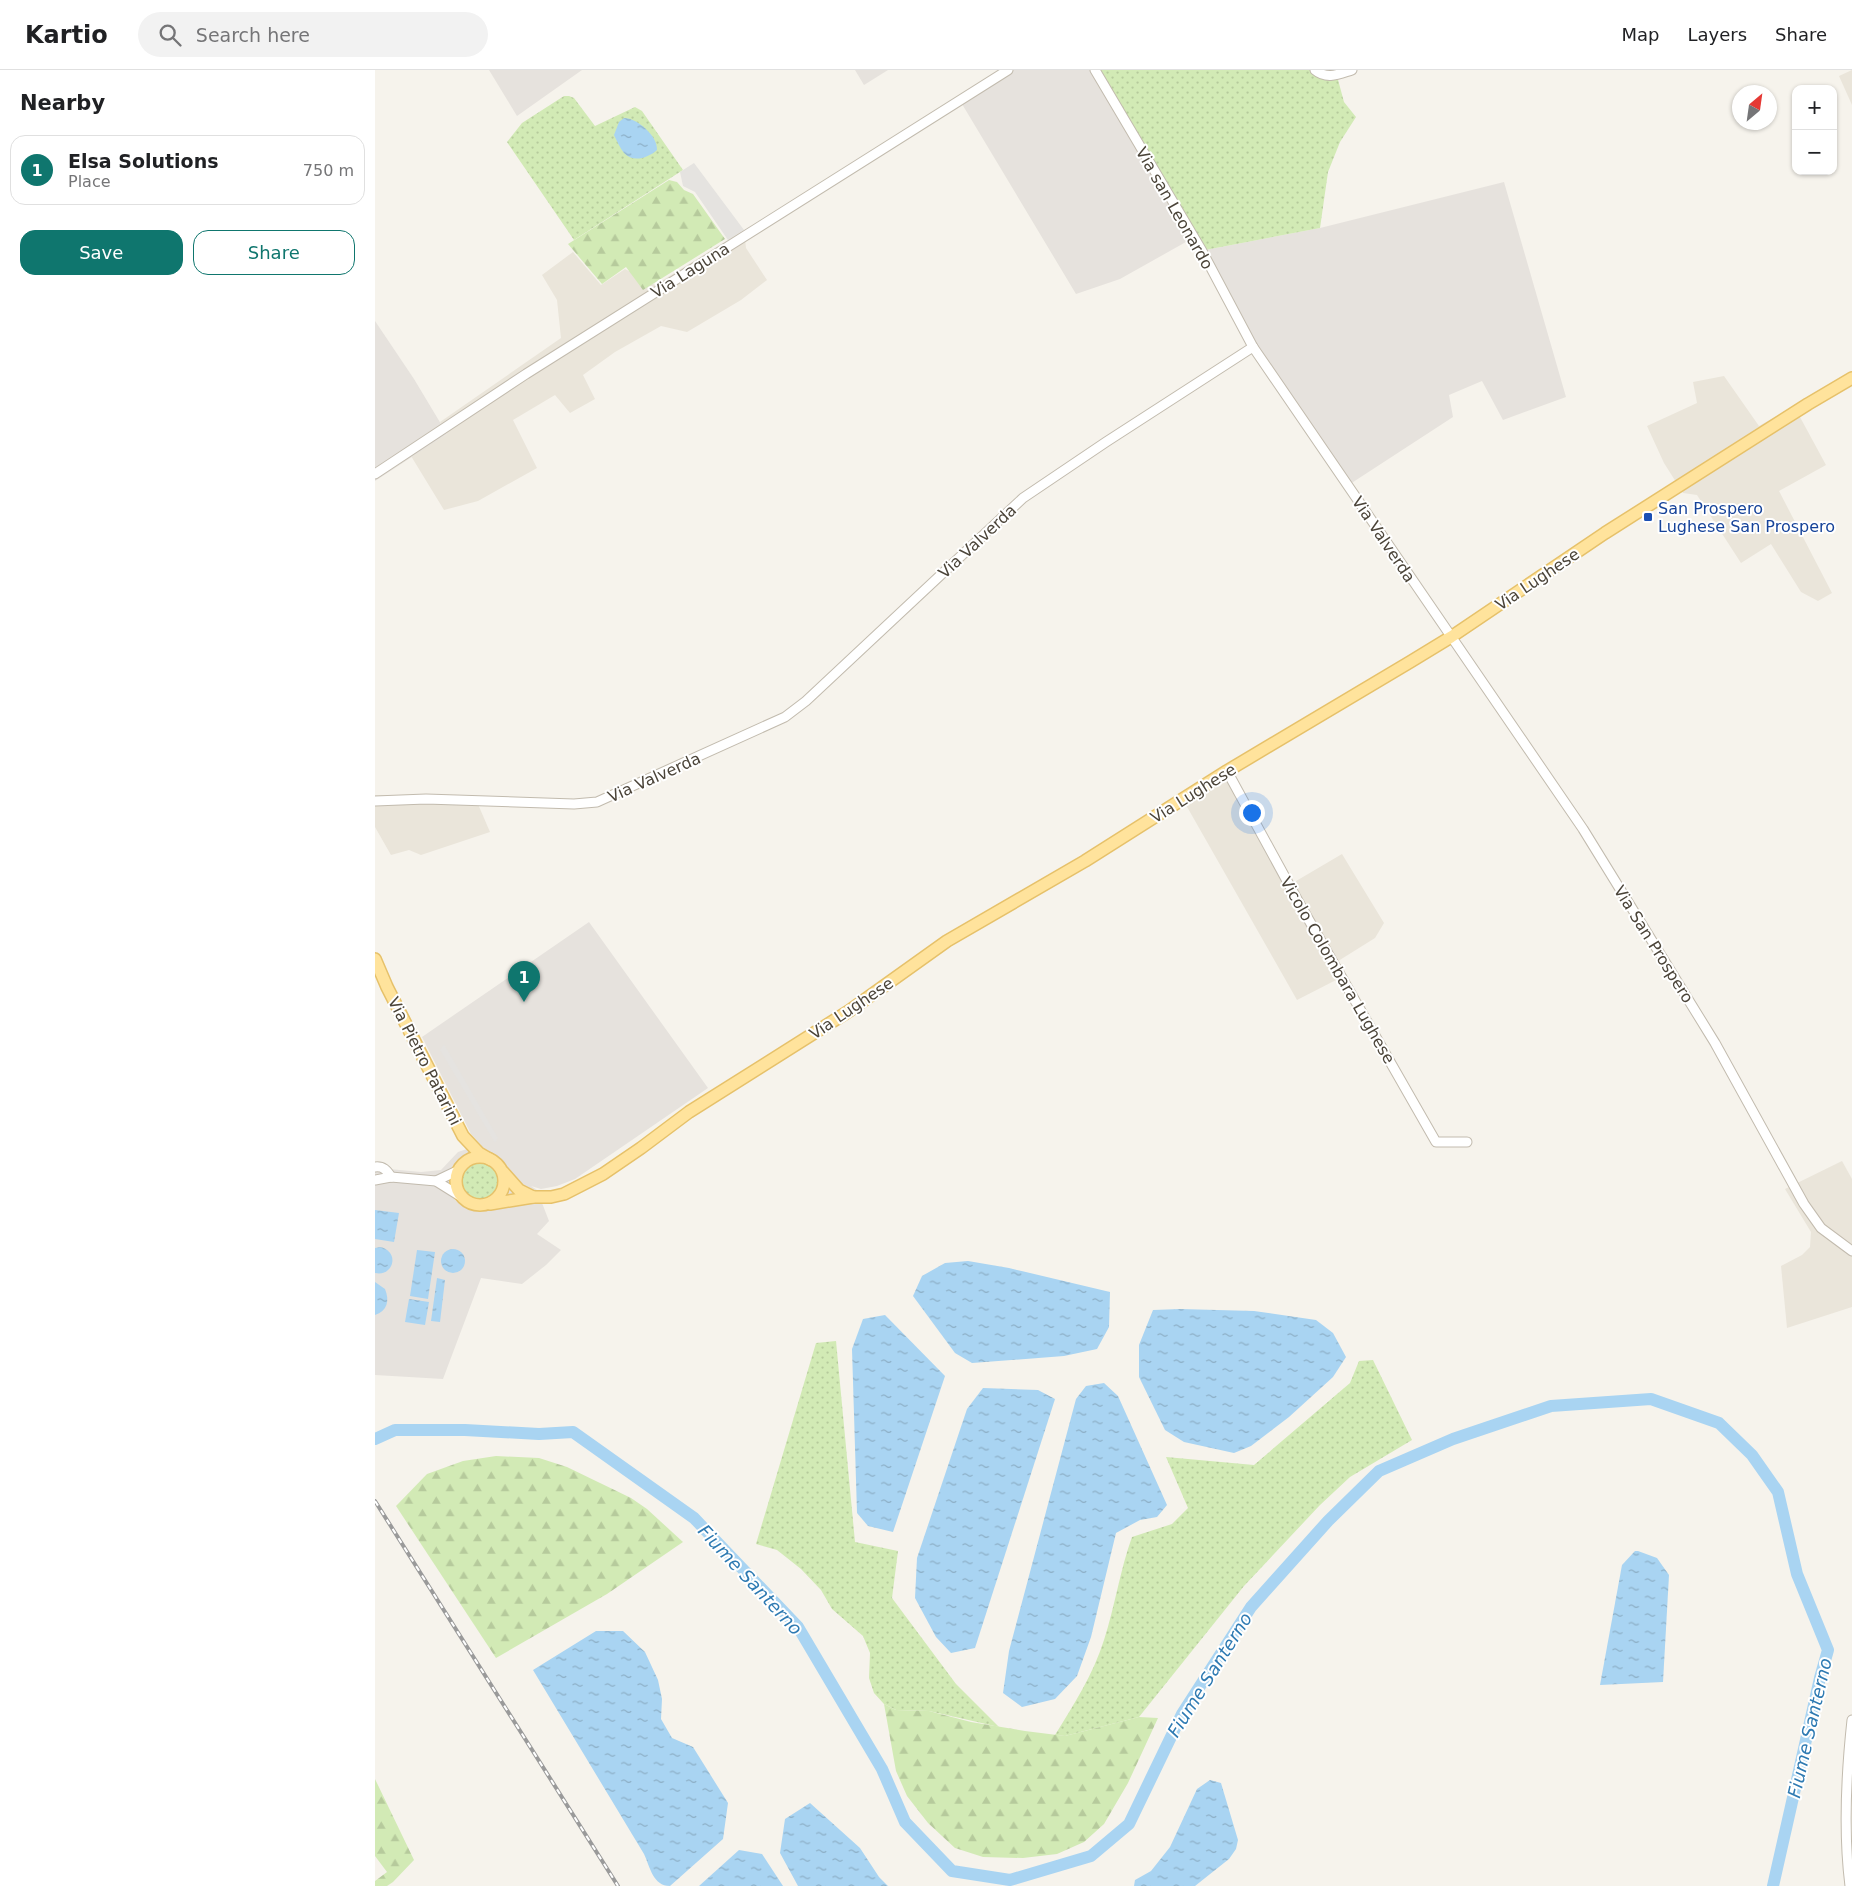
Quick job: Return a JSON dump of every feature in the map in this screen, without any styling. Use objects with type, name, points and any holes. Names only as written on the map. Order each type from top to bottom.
[{"type":"main road","name":"Via Lughese","points":[[461,1196],[473,1205],[533,1197],[551,1197],[564,1194],[603,1174],[689,1112],[849,1011],[947,942],[1085,861],[1227,771],[1451,637],[1605,533],[1801,408],[1852,378]]},
{"type":"main road","name":"Via Pietro Patarini","points":[[375,960],[463,1136],[479,1153],[491,1160]]},
{"type":"main road","name":"Via Pietro Patarini","points":[[461,1167],[464,1157],[463,1136]]},
{"type":"main road","points":[[461,1196],[456,1183],[461,1167],[476,1158],[491,1160],[497,1164],[519,1190],[533,1197]]},
{"type":"main road","points":[[490,1204],[501,1193],[504,1178],[502,1171]]},
{"type":"street","name":"Via Laguna","points":[[375,474],[526,374],[1007,70]]},
{"type":"street","name":"Via san Leonardo","points":[[1095,70],[1202,251],[1253,348]]},
{"type":"street","points":[[1315,70],[1321,74],[1331,76],[1352,70]]},
{"type":"street","name":"Via Valverda","points":[[375,802],[426,799],[574,804],[597,802],[785,717],[814,695],[1023,498],[1253,348],[1451,637]]},
{"type":"street","name":"Via San Prospero","points":[[1451,637],[1583,829],[1715,1043],[1804,1204],[1821,1228],[1852,1251]]},
{"type":"street","name":"Vicolo Colombara Lughese","points":[[1227,771],[1298,902],[1436,1142],[1467,1142]]},
{"type":"street","points":[[375,1166],[381,1166],[388,1170],[391,1177]]},
{"type":"street","points":[[436,1181],[461,1167]]},
{"type":"street","points":[[375,1180],[391,1177],[436,1181],[461,1196]]},
{"type":"street","points":[[1850,1886],[1847,1866],[1846,1819],[1852,1720]]},
{"type":"shaded area","points":[[489,70],[582,70],[517,116]]},
{"type":"shaded area","points":[[855,70],[888,70],[864,85]]},
{"type":"shaded area","points":[[1002,70],[1097,70],[1193,238],[1120,279],[1076,294],[959,99]]},
{"type":"shaded area","points":[[1852,70],[1852,105],[1839,76]]},
{"type":"shaded area","points":[[694,163],[744,230],[728,240],[695,192],[683,186],[680,172]]},
{"type":"shaded area","points":[[1504,182],[1566,397],[1503,420],[1482,381],[1449,395],[1453,417],[1347,486],[1292,410],[1200,251],[1320,228]]},
{"type":"shaded area","points":[[744,230],[746,248],[767,280],[741,300],[687,332],[661,326],[615,352],[583,375],[595,399],[570,413],[555,395],[513,420],[537,468],[478,501],[444,510],[411,456],[447,434],[440,422],[561,338],[557,300],[542,275],[573,252],[601,285],[625,269],[655,285]]},
{"type":"shaded area","points":[[375,321],[414,379],[447,434],[375,481]]},
{"type":"shaded area","points":[[1724,376],[1759,426],[1794,406],[1826,465],[1779,491],[1832,593],[1818,601],[1801,592],[1771,544],[1741,563],[1697,495],[1683,493],[1664,463],[1647,426],[1697,403],[1693,382]]},
{"type":"shaded area","points":[[1226,770],[1291,884],[1342,854],[1384,923],[1375,938],[1335,963],[1338,979],[1297,1000],[1182,798]]},
{"type":"shaded area","points":[[375,795],[474,795],[490,832],[421,855],[409,850],[391,855],[375,827]]},
{"type":"shaded area","points":[[589,922],[708,1088],[575,1179],[557,1186],[541,1189],[531,1186],[537,1190],[549,1221],[537,1234],[561,1250],[522,1284],[481,1278],[443,1379],[375,1375],[375,1163],[389,1169],[421,1172],[441,1170],[458,1152],[481,1145],[471,1134],[422,1037]]},
{"type":"shaded area","points":[[444,1044],[498,1138],[495,1143],[440,1050]]},
{"type":"shaded area","points":[[1842,1161],[1852,1179],[1852,1307],[1787,1328],[1781,1266],[1802,1255],[1810,1247],[1811,1232],[1785,1189]]},
{"type":"green space","points":[[1097,70],[1311,70],[1337,76],[1344,102],[1356,117],[1340,142],[1328,172],[1320,228],[1200,251]]},
{"type":"green space","points":[[564,96],[574,98],[595,126],[635,107],[642,111],[683,170],[574,240],[507,142],[522,123]]},
{"type":"green space","points":[[669,180],[677,182],[684,190],[693,194],[725,239],[643,290],[626,267],[602,284],[568,244]]},
{"type":"green space","points":[[480,1163],[494,1168],[499,1182],[494,1196],[480,1201],[466,1196],[461,1182],[466,1168]]},
{"type":"green space","points":[[836,1341],[855,1542],[898,1551],[892,1598],[956,1684],[999,1727],[929,1711],[896,1710],[884,1704],[874,1693],[869,1678],[870,1653],[863,1636],[832,1609],[821,1590],[801,1569],[777,1550],[756,1544],[816,1343]]},
{"type":"green space","points":[[1373,1360],[1412,1440],[1350,1477],[1320,1505],[1244,1586],[1139,1717],[1065,1736],[1055,1735],[1083,1689],[1100,1653],[1132,1537],[1172,1524],[1188,1508],[1166,1457],[1254,1465],[1350,1383],[1359,1361]]},
{"type":"green space","points":[[496,1456],[539,1458],[567,1467],[631,1498],[647,1509],[683,1542],[607,1594],[496,1658],[396,1506],[427,1474],[463,1461]]},
{"type":"green space","points":[[884,1704],[896,1710],[929,1711],[971,1722],[1065,1736],[1139,1717],[1158,1718],[1128,1783],[1104,1824],[1084,1842],[1057,1854],[1023,1858],[983,1857],[955,1848],[928,1823],[907,1796],[896,1771]]},
{"type":"green space","points":[[375,1779],[414,1860],[387,1886],[375,1886],[375,1881],[387,1872],[375,1856]]},
{"type":"water","points":[[624,118],[635,121],[646,129],[654,139],[657,150],[636,159],[624,153],[614,135],[619,122]]},
{"type":"water","points":[[375,1210],[399,1213],[394,1242],[375,1239]]},
{"type":"water","points":[[380,1247],[390,1253],[392,1263],[387,1271],[375,1273],[375,1248]]},
{"type":"water","points":[[453,1249],[462,1252],[465,1261],[462,1270],[453,1273],[444,1270],[441,1261],[444,1252]]},
{"type":"water","points":[[417,1250],[435,1252],[428,1299],[410,1296]]},
{"type":"water","points":[[968,1261],[1009,1268],[1110,1292],[1109,1327],[1097,1349],[1064,1356],[972,1363],[955,1353],[913,1296],[922,1276],[945,1263]]},
{"type":"water","points":[[437,1278],[445,1280],[440,1322],[431,1321]]},
{"type":"water","points":[[375,1282],[385,1289],[387,1301],[385,1308],[375,1315]]},
{"type":"water","points":[[409,1299],[429,1302],[425,1325],[405,1322]]},
{"type":"water","points":[[1153,1310],[1254,1311],[1316,1320],[1333,1333],[1346,1357],[1333,1377],[1289,1417],[1251,1446],[1234,1453],[1184,1442],[1165,1430],[1139,1377],[1139,1345]]},
{"type":"water","points":[[885,1315],[945,1376],[893,1532],[868,1526],[857,1513],[852,1349],[863,1319]]},
{"type":"water","points":[[1104,1383],[1118,1396],[1167,1505],[1157,1517],[1140,1520],[1116,1533],[1091,1637],[1077,1676],[1055,1699],[1022,1707],[1003,1693],[1009,1651],[1076,1399],[1086,1386]]},
{"type":"water","points":[[983,1388],[1038,1390],[1055,1399],[975,1648],[951,1653],[936,1637],[915,1598],[917,1558],[967,1409]]},
{"type":"water","points":[[1635,1551],[1657,1558],[1669,1575],[1663,1682],[1600,1685],[1622,1565]]},
{"type":"water","points":[[596,1631],[623,1631],[645,1652],[658,1680],[662,1699],[661,1719],[672,1738],[693,1747],[728,1803],[723,1839],[670,1886],[660,1883],[653,1875],[644,1854],[533,1670]]},
{"type":"water","points":[[1210,1780],[1221,1783],[1238,1840],[1236,1849],[1229,1859],[1195,1886],[1134,1886],[1135,1880],[1151,1871],[1170,1847],[1197,1789]]},
{"type":"water","points":[[810,1803],[860,1848],[879,1877],[888,1886],[798,1886],[780,1853],[785,1819]]},
{"type":"water","points":[[739,1850],[762,1854],[783,1886],[699,1886]]},
{"type":"waterway","name":"Fiume Santerno","points":[[375,1439],[395,1430],[465,1430],[539,1434],[573,1432],[694,1518],[798,1627],[882,1769],[905,1822],[952,1871],[1010,1880],[1091,1856],[1129,1824],[1182,1714],[1251,1607],[1328,1521],[1379,1471],[1453,1439],[1551,1406],[1651,1399],[1719,1423],[1752,1455],[1778,1492],[1797,1574],[1828,1650],[1773,1886]]},
{"type":"railway","points":[[375,1501],[618,1886]]},
{"type":"place","name":"San Prospero Lughese San Prospero","points":[[1648,517]]},
{"type":"place","name":"Elsa Solutions","points":[[524,1002]]}]
